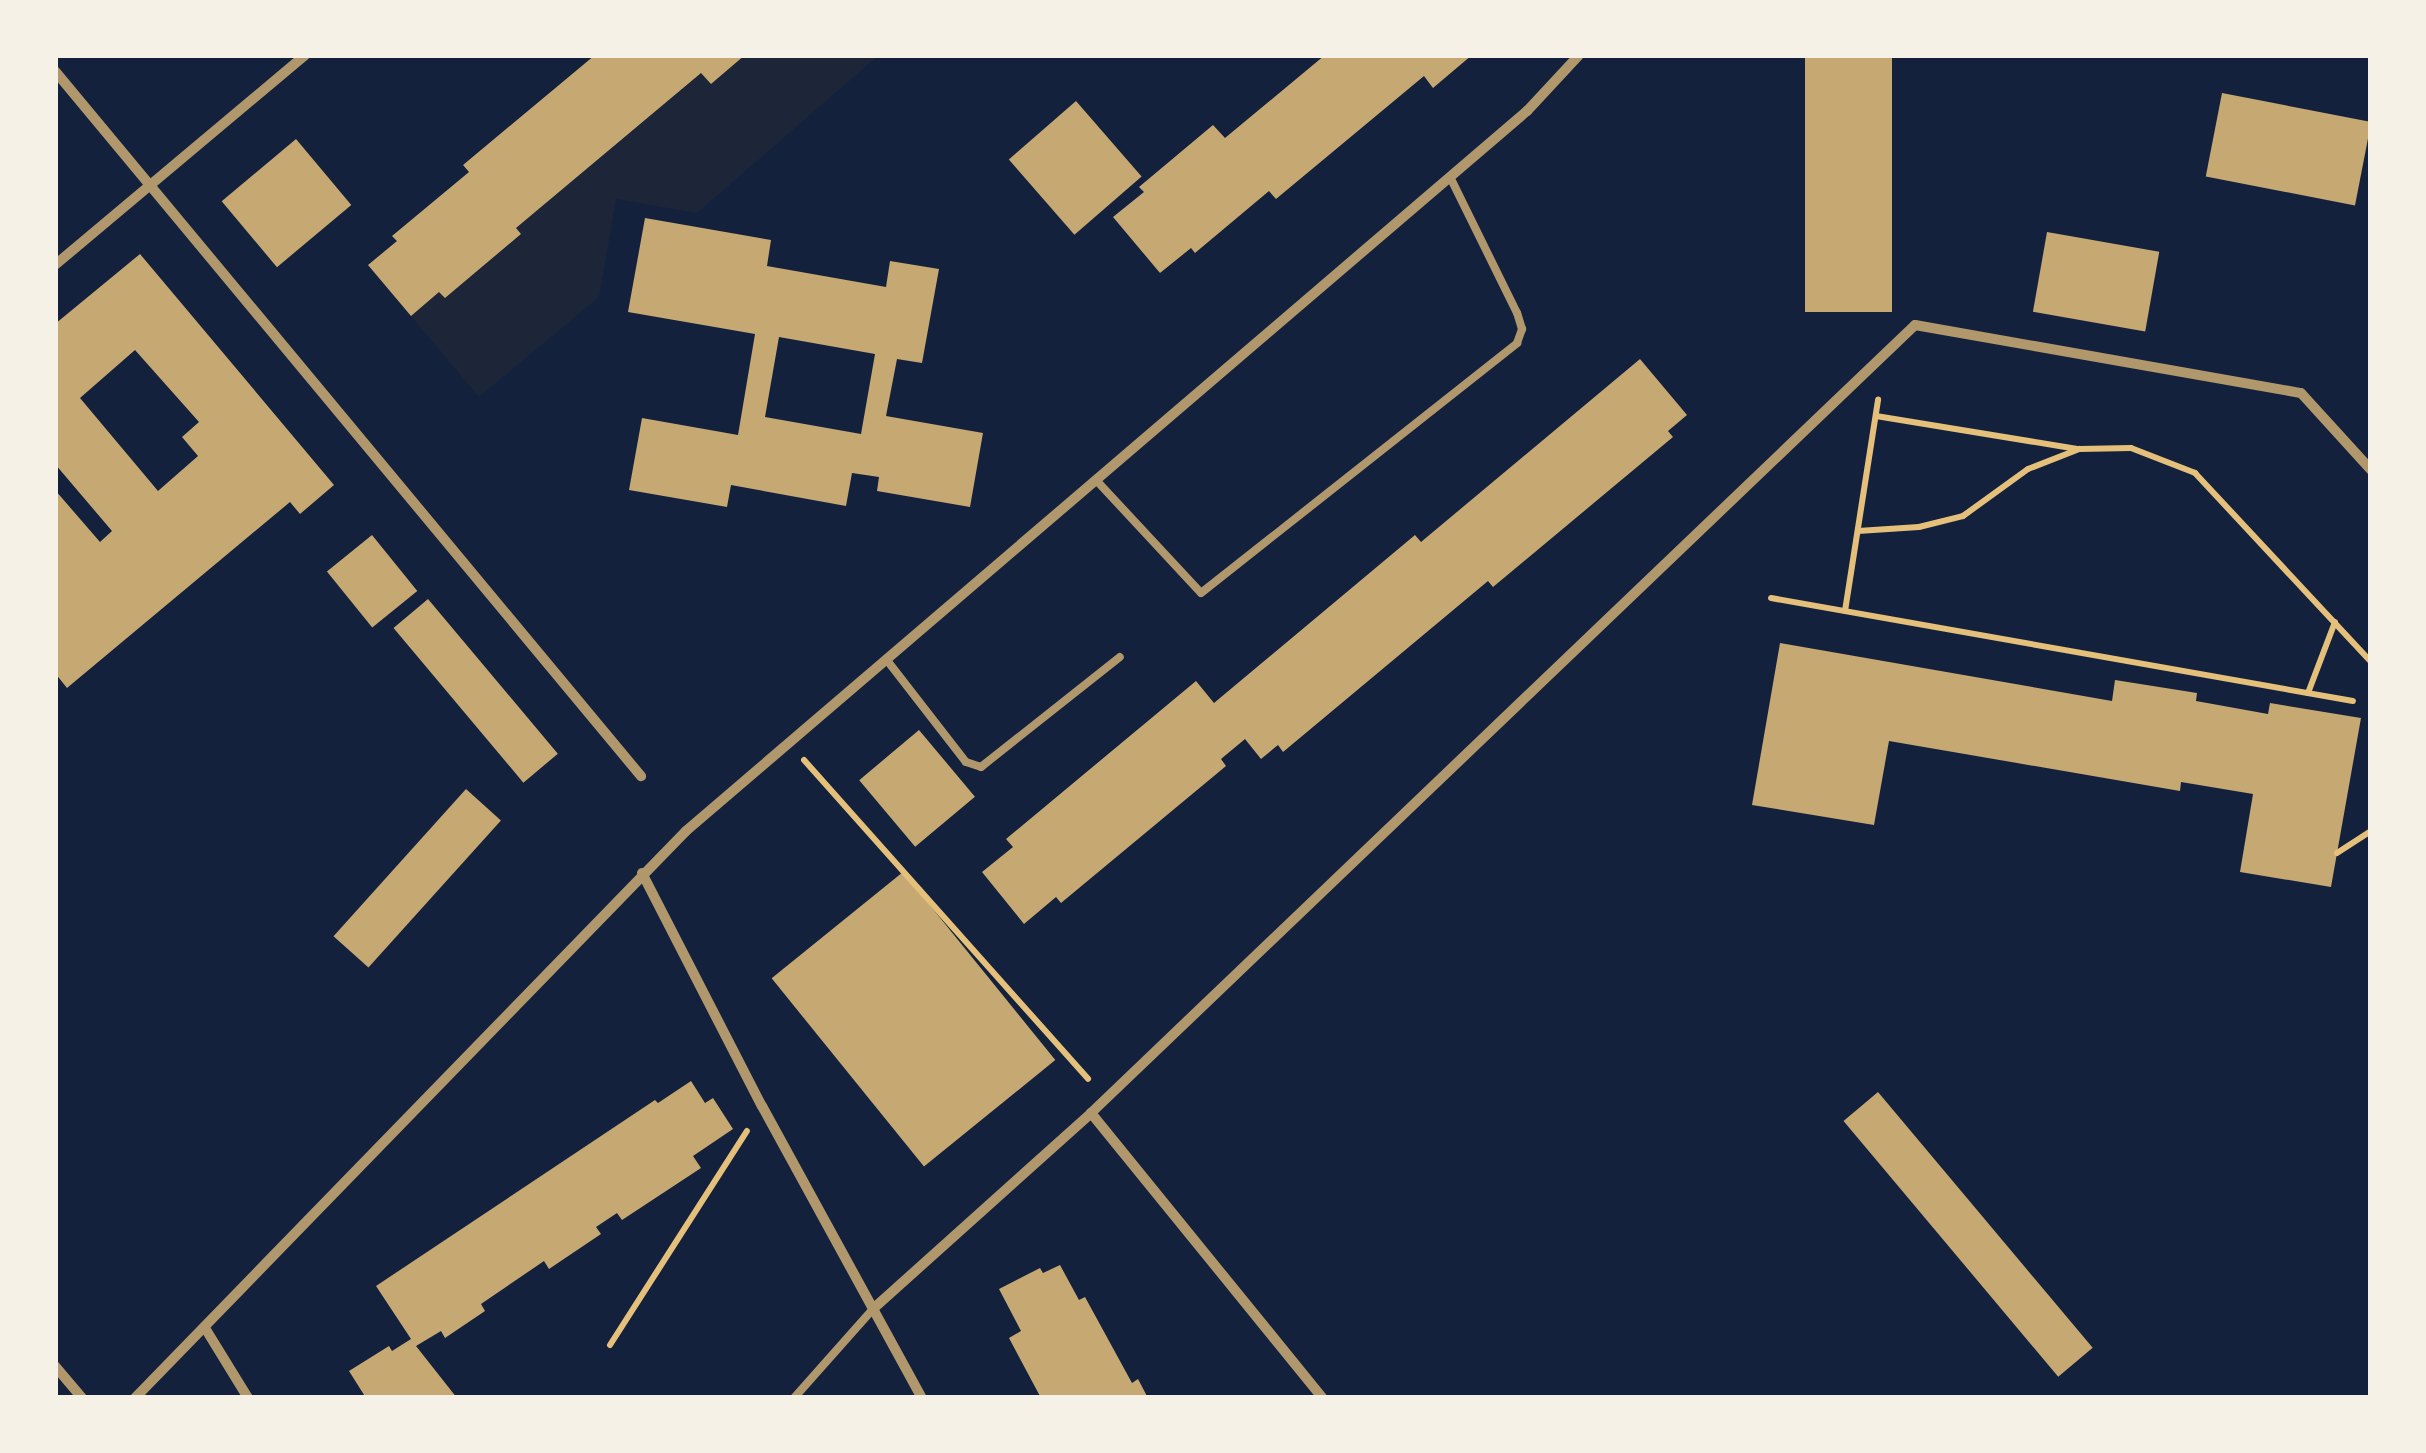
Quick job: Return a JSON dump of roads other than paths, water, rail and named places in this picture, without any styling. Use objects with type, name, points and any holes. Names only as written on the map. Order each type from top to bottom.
[{"type":"street","points":[[55,265],[306,55]]},
{"type":"street","points":[[135,1398],[642,872],[1527,111],[1579,55]]},
{"type":"street","points":[[55,71],[641,776]]},
{"type":"street","points":[[874,1308],[1106,1099],[1915,325],[2301,393],[2371,470]]},
{"type":"street","points":[[642,872],[762,1106],[922,1398]]},
{"type":"street","points":[[1091,1113],[1323,1398]]},
{"type":"street","points":[[205,1328],[248,1398]]},
{"type":"street","points":[[55,1366],[82,1398]]},
{"type":"lane","points":[[1096,480],[1201,593],[1517,344],[1522,330],[1516,313],[1450,177]]},
{"type":"lane","points":[[886,659],[966,762],[981,766],[1120,656]]},
{"type":"lane","points":[[794,1398],[874,1308]]}]
